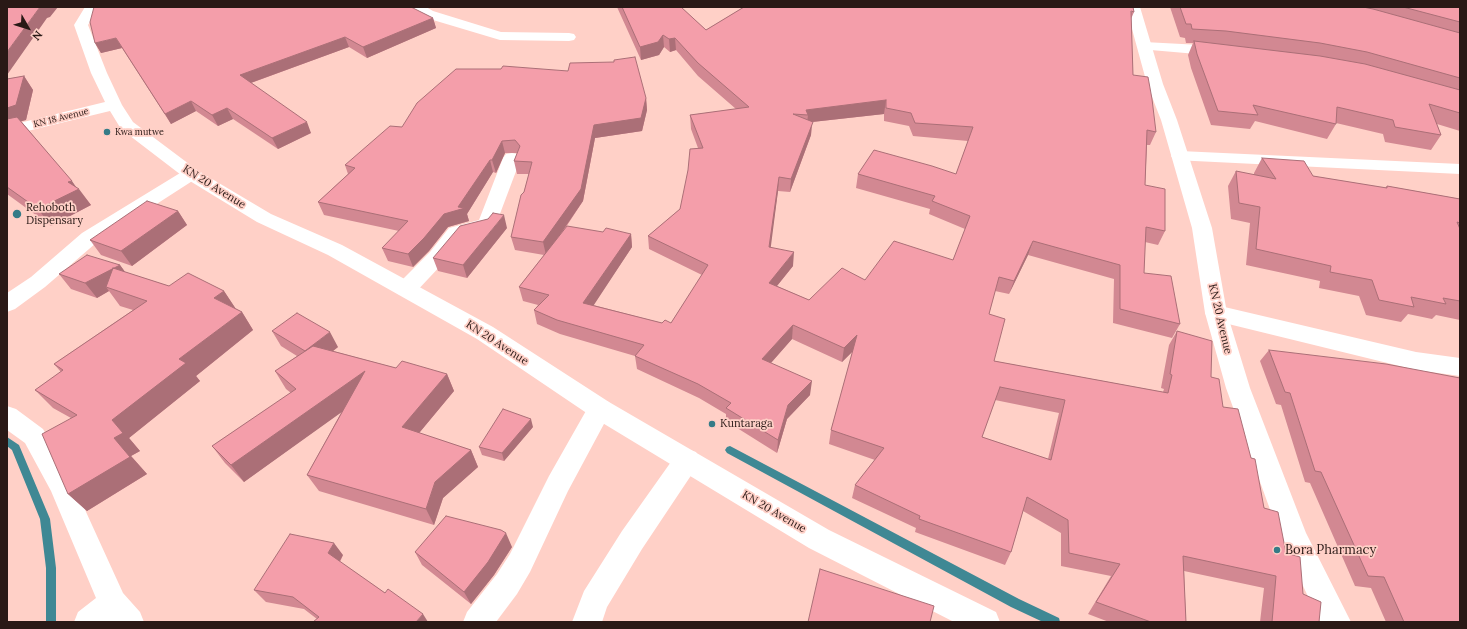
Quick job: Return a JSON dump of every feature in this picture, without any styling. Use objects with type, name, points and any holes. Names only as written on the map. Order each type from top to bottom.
[{"type":"street","name":"KN 20 Avenue","points":[[92,7],[82,25],[99,73],[114,105],[127,125],[191,174],[264,218],[335,250],[485,333],[532,366],[600,409],[819,538],[985,622]]},
{"type":"street","points":[[416,7],[434,16],[500,36],[544,38],[569,37]]},
{"type":"street","name":"KN 20 Avenue","points":[[1133,7],[1155,84],[1169,120],[1202,228],[1216,313],[1238,388],[1292,529],[1336,622]]},
{"type":"street","points":[[1144,46],[1236,53]]},
{"type":"street","name":"KN 18 Avenue","points":[[7,131],[114,105]]},
{"type":"street","points":[[1180,156],[1460,169]]},
{"type":"street","points":[[406,289],[437,257],[456,233],[459,231],[484,226],[488,223],[512,158]]},
{"type":"street","points":[[7,304],[38,282],[89,238],[191,174]]},
{"type":"street","points":[[1216,313],[1416,361],[1460,367]]},
{"type":"street","points":[[478,622],[507,584],[520,563],[558,484],[600,409]]},
{"type":"street","points":[[7,416],[34,436],[62,487],[121,612],[89,622]]},
{"type":"street","points":[[587,622],[594,601],[632,540],[687,460]]},
{"type":"building","points":[[7,7],[40,7],[7,52]]},
{"type":"building","points":[[94,7],[411,7],[433,18],[363,47],[345,37],[240,75],[307,122],[272,138],[227,108],[212,115],[191,101],[165,114],[116,38],[95,43],[90,22]]},
{"type":"building","points":[[622,7],[681,7],[706,30],[744,7],[1133,7],[1134,12],[1131,11],[1133,75],[1148,77],[1156,132],[1147,130],[1145,185],[1165,189],[1165,231],[1146,227],[1144,273],[1171,276],[1180,324],[1120,309],[1120,265],[1033,241],[1014,281],[999,277],[989,314],[1005,319],[994,361],[1168,393],[1172,375],[1170,374],[1177,331],[1212,341],[1211,377],[1219,379],[1223,407],[1238,409],[1251,458],[1255,459],[1264,508],[1278,512],[1286,553],[1300,557],[1303,594],[1321,602],[1319,622],[1272,622],[1276,576],[1183,556],[1186,622],[1151,622],[1096,602],[1120,564],[1069,553],[1068,520],[1027,497],[1011,552],[919,519],[920,516],[855,485],[884,448],[831,430],[857,335],[844,348],[793,325],[762,359],[812,381],[788,405],[778,440],[726,408],[731,403],[698,384],[635,356],[644,345],[557,320],[534,310],[549,295],[519,287],[567,226],[603,232],[606,228],[631,234],[583,303],[662,323],[665,320],[671,323],[708,265],[648,236],[680,209],[688,170],[690,149],[703,148],[690,115],[749,107],[698,63],[675,38],[669,39],[663,35],[658,42],[640,47]],"holes":[[[886,100],[886,108],[911,113],[915,123],[973,127],[956,174],[874,150],[858,174],[935,196],[932,201],[970,216],[953,260],[894,241],[865,280],[842,268],[809,300],[769,283],[794,252],[769,247],[779,177],[791,179],[813,122],[793,114],[808,115],[806,110]],[[1000,387],[1065,400],[1051,460],[982,437]]]},
{"type":"building","points":[[1180,7],[1363,7],[1373,9],[1460,33],[1460,78],[1367,52],[1320,43],[1226,31],[1192,29],[1191,24],[1186,24]]},
{"type":"building","points":[[1403,7],[1460,7],[1460,22]]},
{"type":"building","points":[[1194,41],[1320,56],[1365,64],[1460,90],[1460,113],[1429,104],[1441,135],[1395,127],[1393,120],[1337,107],[1336,124],[1253,105],[1258,115],[1218,111],[1197,54]]},
{"type":"building","points":[[635,57],[646,98],[641,118],[594,125],[581,189],[543,242],[511,237],[521,195],[524,192],[532,162],[514,161],[520,146],[515,140],[502,141],[492,160],[490,160],[458,207],[465,208],[444,214],[408,254],[382,248],[408,221],[318,202],[355,168],[345,165],[390,126],[402,127],[417,103],[456,69],[501,69],[503,66],[568,71],[570,63],[614,62],[614,60]]},
{"type":"building","points":[[24,76],[16,105],[7,108],[7,79]]},
{"type":"building","points":[[17,117],[72,181],[68,182],[79,189],[38,209],[7,187],[7,119]]},
{"type":"building","points":[[1262,158],[1304,161],[1313,176],[1387,188],[1387,186],[1460,199],[1460,223],[1457,222],[1460,229],[1460,301],[1443,298],[1446,304],[1411,297],[1414,307],[1379,300],[1372,280],[1330,272],[1331,266],[1256,249],[1260,207],[1239,203],[1236,171],[1276,179]]},
{"type":"building","points":[[147,201],[178,211],[121,251],[90,240]]},
{"type":"building","points":[[493,213],[504,215],[463,265],[433,258],[460,226],[488,219]]},
{"type":"building","points":[[87,255],[120,265],[85,283],[59,274]]},
{"type":"building","points":[[113,268],[169,286],[188,273],[224,291],[214,298],[242,312],[179,359],[186,363],[112,420],[123,433],[114,438],[130,457],[68,494],[42,434],[77,415],[35,390],[63,370],[54,364],[147,301],[106,287]]},
{"type":"building","points":[[297,313],[330,332],[305,351],[272,331]]},
{"type":"building","points":[[313,346],[396,368],[402,361],[447,374],[402,427],[471,450],[435,482],[426,509],[307,475],[365,371],[231,465],[212,446],[296,389],[275,371]]},
{"type":"building","points":[[1269,350],[1386,364],[1460,378],[1460,622],[1404,622],[1384,577],[1368,576],[1321,472],[1315,471],[1290,393],[1285,392]]},
{"type":"building","points":[[503,409],[531,419],[502,453],[479,447]]},
{"type":"building","points":[[446,516],[501,530],[506,533],[488,562],[464,592],[415,552]]},
{"type":"building","points":[[290,534],[334,543],[328,553],[385,593],[388,589],[423,614],[416,622],[313,622],[319,617],[293,597],[254,590]]},
{"type":"building","points":[[820,569],[934,606],[930,622],[808,622]]},
{"type":"waterway","points":[[7,441],[16,448],[45,519],[51,568],[51,622]]},
{"type":"waterway","points":[[730,450],[1015,603],[1055,622]]},
{"type":"place","name":"Kwa mutwe","points":[[107,132]]},
{"type":"place","name":"Rehoboth Dispensary","points":[[17,214]]},
{"type":"place","name":"Kuntaraga","points":[[712,424]]},
{"type":"place","name":"Bora Pharmacy","points":[[1277,550]]}]
